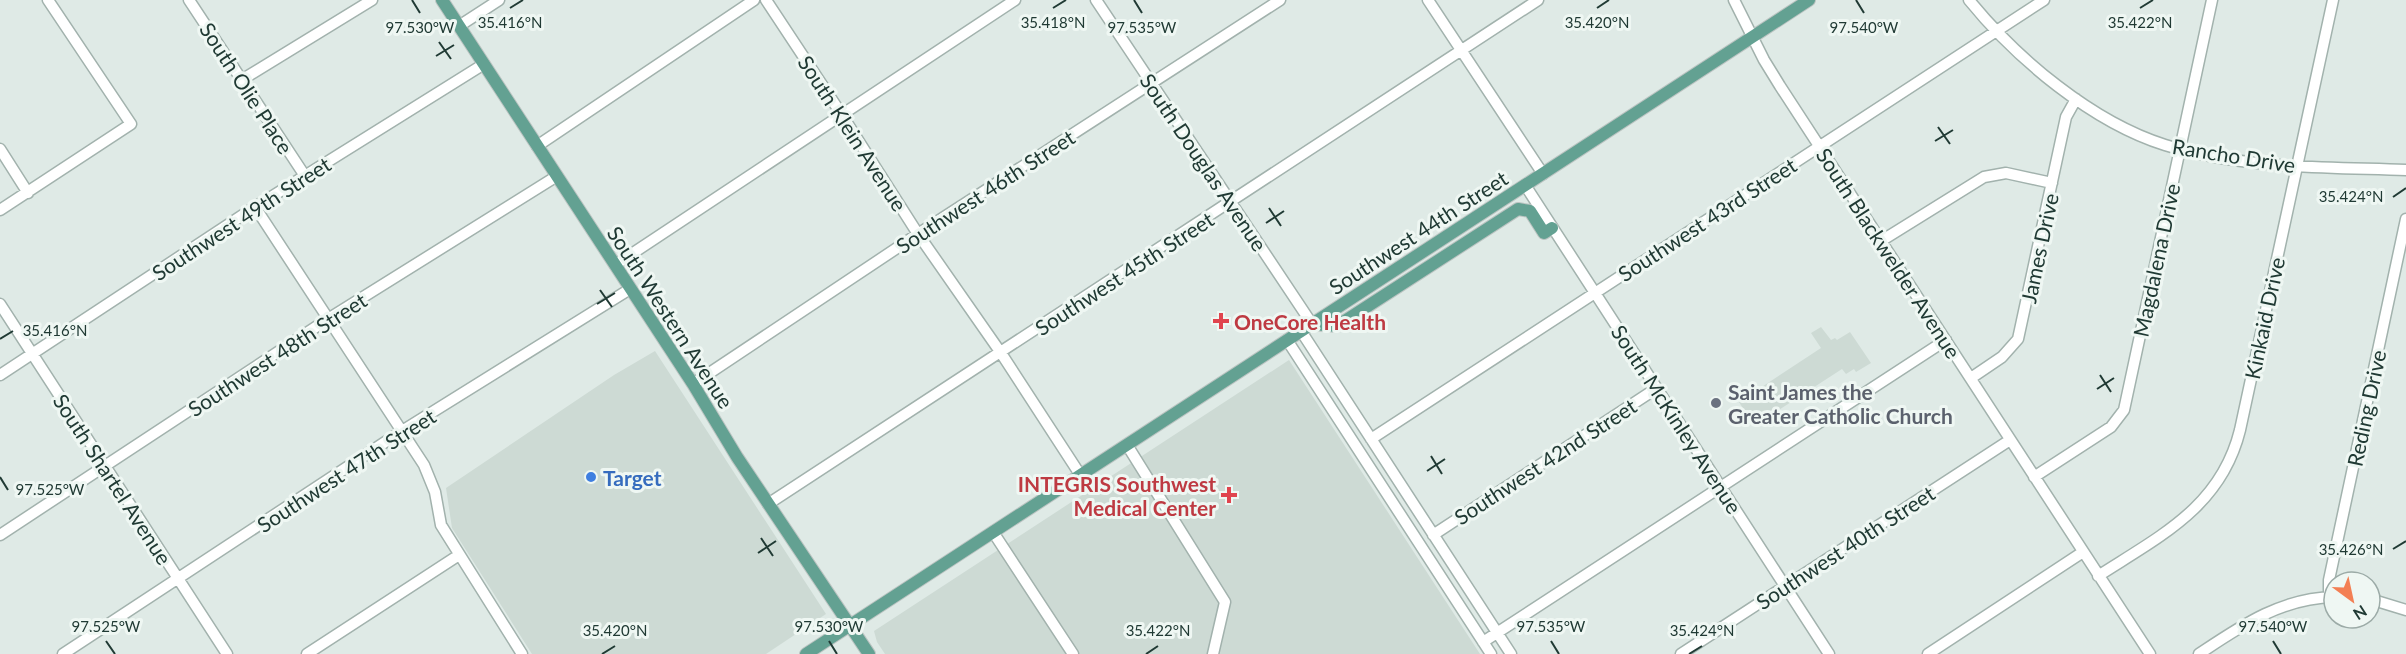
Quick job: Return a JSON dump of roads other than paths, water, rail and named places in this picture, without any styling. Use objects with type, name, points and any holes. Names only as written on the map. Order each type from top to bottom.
[{"type":"main road","name":"South Western Avenue","points":[[442,0],[693,384],[768,504],[869,654]]},
{"type":"main road","name":"Southwest 44th Street","points":[[806,654],[1809,0]]},
{"type":"main road","points":[[1307,327],[1337,326],[1518,209],[1530,211],[1548,230]]},
{"type":"street","points":[[0,210],[131,124],[48,0]]},
{"type":"street","name":"South Olie Place","points":[[189,0],[305,176]]},
{"type":"street","points":[[243,80],[372,0]]},
{"type":"street","points":[[459,26],[499,0]]},
{"type":"street","points":[[537,146],[754,0]]},
{"type":"street","name":"South Klein Avenue","points":[[766,0],[918,234],[1081,476]]},
{"type":"street","points":[[615,265],[1016,0]]},
{"type":"street","name":"South Douglas Avenue","points":[[1096,0],[1232,202],[1371,439],[1511,654]]},
{"type":"street","name":"Southwest 46th Street","points":[[693,384],[918,234],[1280,0]]},
{"type":"street","points":[[1428,0],[1543,174]]},
{"type":"street","name":"Southwest 45th Street","points":[[768,504],[1538,0]]},
{"type":"street","name":"South Blackwelder Avenue","points":[[1734,0],[1764,60],[2150,654]]},
{"type":"street","name":"Rancho Drive","points":[[1969,0],[1995,31],[2043,75],[2076,99],[2133,132],[2180,149],[2232,160],[2296,166],[2406,170]]},
{"type":"street","name":"Southwest 43rd Street","points":[[1371,439],[2044,0]]},
{"type":"street","name":"Magdalena Drive","points":[[2034,477],[2106,431],[2124,410],[2212,0]]},
{"type":"street","name":"Kinkaid Drive","points":[[2098,576],[2193,512],[2217,483],[2230,461],[2240,430],[2333,0]]},
{"type":"street","name":"Southwest 49th Street","points":[[0,375],[255,207],[484,64]]},
{"type":"street","name":"James Drive","points":[[1971,378],[2002,357],[2018,339],[2066,117],[2076,99]]},
{"type":"street","points":[[0,148],[28,193]]},
{"type":"street","points":[[1881,241],[1984,177],[2006,173],[2052,183]]},
{"type":"street","name":"Southwest 48th Street","points":[[0,536],[328,319],[557,176]]},
{"type":"street","name":"South McKinley Avenue","points":[[1525,185],[1548,230],[1595,293],[1829,654]]},
{"type":"street","points":[[255,207],[431,479],[441,525],[522,654]]},
{"type":"street","name":"Reding Drive","points":[[2331,570],[2406,219]]},
{"type":"street","name":"Southwest 47th Street","points":[[63,654],[402,431],[630,289]]},
{"type":"street","name":"South Shartel Avenue","points":[[0,304],[227,654]]},
{"type":"street","points":[[1287,340],[1491,654]]},
{"type":"street","points":[[1483,642],[1946,340]]},
{"type":"street","name":"Southwest 42nd Street","points":[[1433,535],[1657,388]]},
{"type":"street","name":"Southwest 40th Street","points":[[1681,654],[2010,440]]},
{"type":"street","points":[[1127,445],[1226,603],[1213,654]]},
{"type":"street","points":[[993,532],[1073,654]]},
{"type":"street","points":[[1928,654],[2083,552]]},
{"type":"street","points":[[307,654],[459,555]]},
{"type":"street","points":[[2199,654],[2265,613],[2296,601],[2322,598]]},
{"type":"street","points":[[2382,603],[2406,610]]},
{"type":"place","name":"OneCore Health","points":[[1221,321]]},
{"type":"place","name":"Saint James the Greater Catholic Church","points":[[1716,403]]},
{"type":"place","name":"Target","points":[[591,477]]},
{"type":"place","name":"INTEGRIS Southwest Medical Center","points":[[1229,495]]}]
